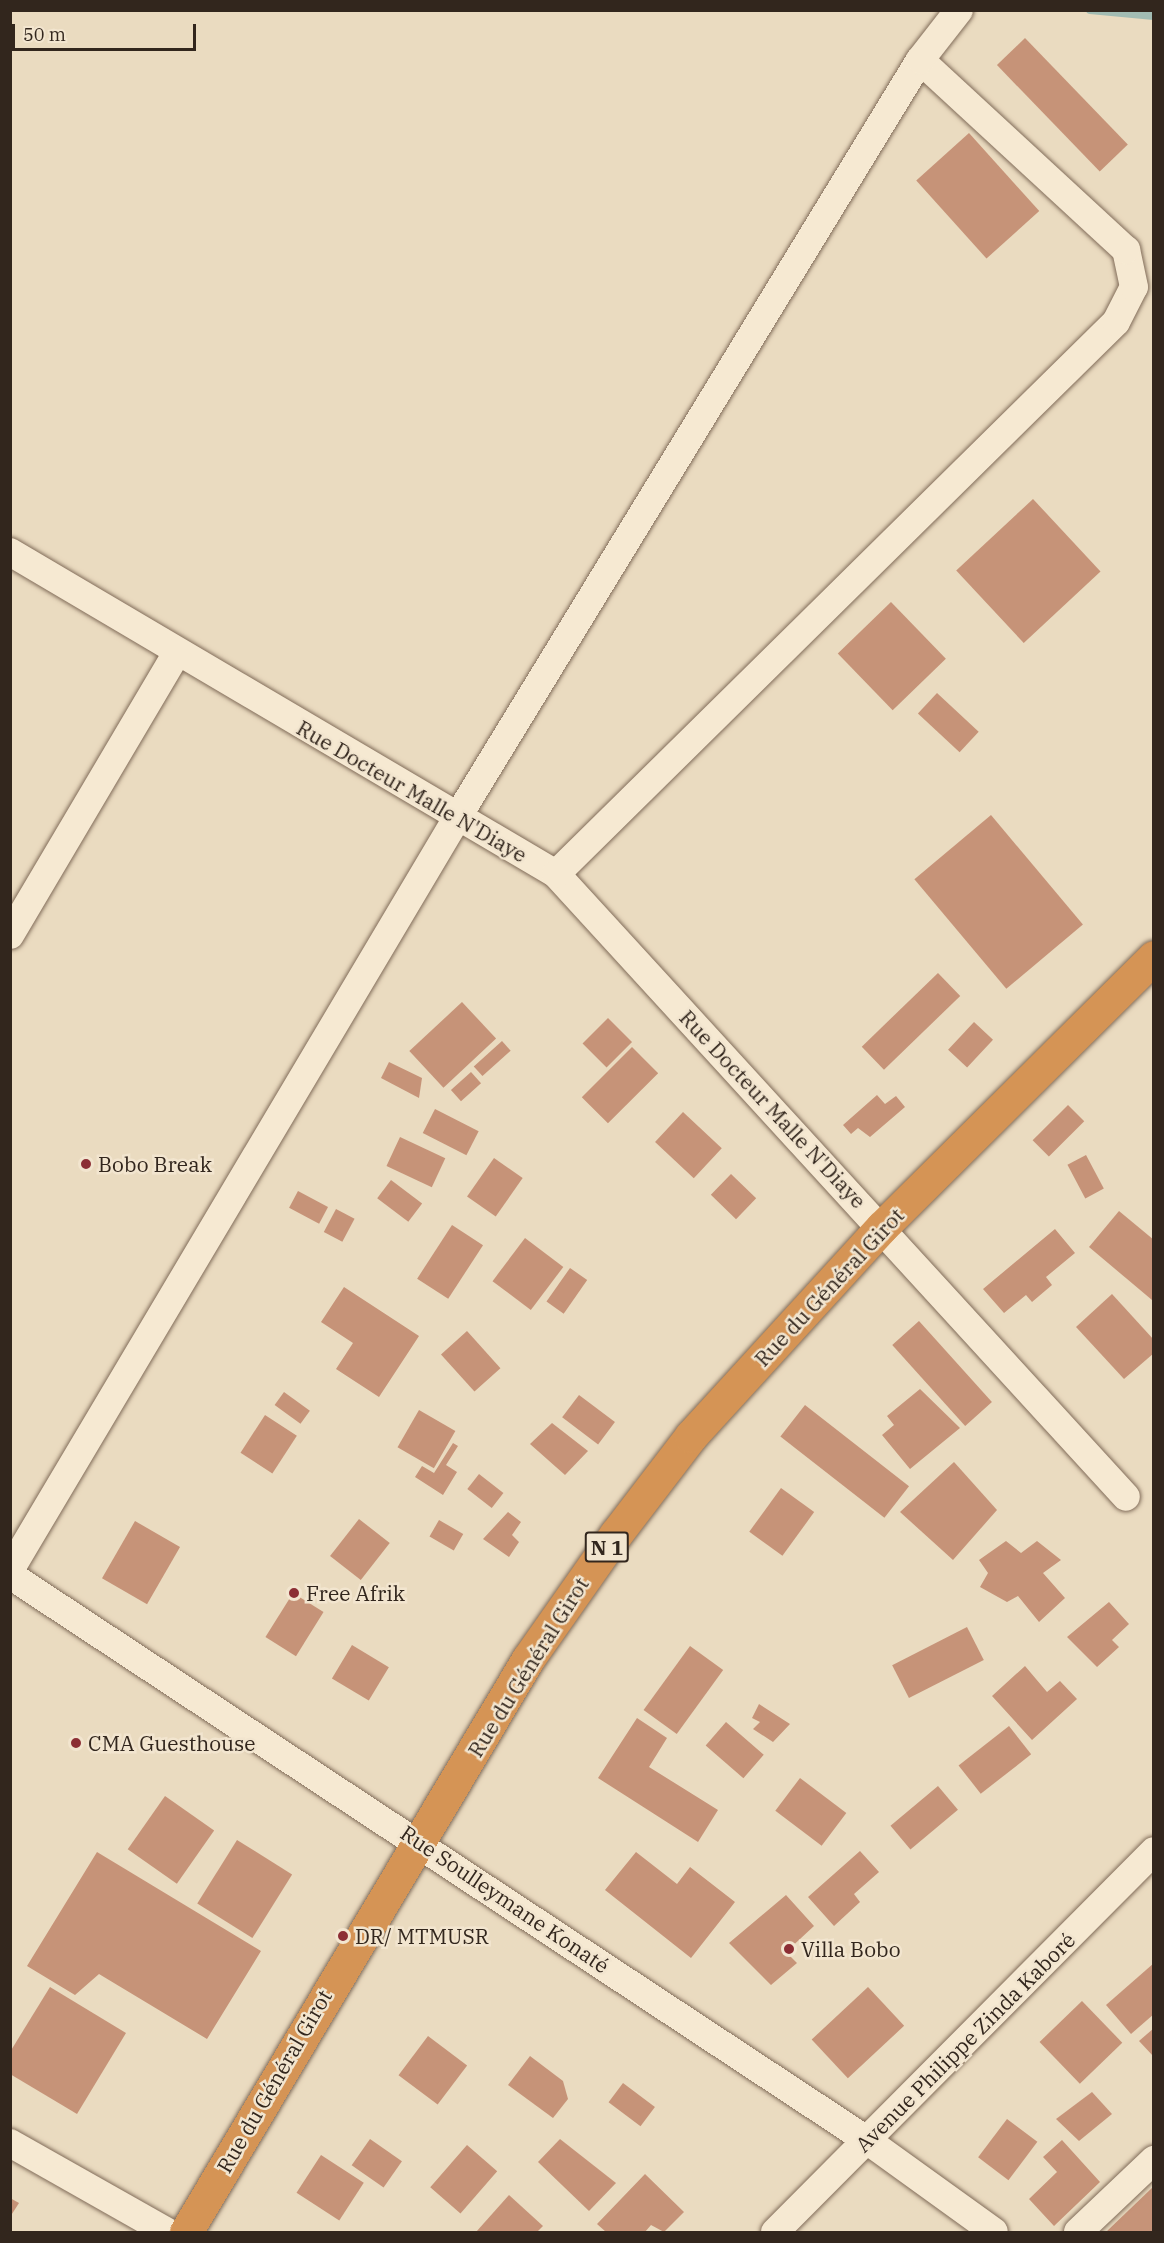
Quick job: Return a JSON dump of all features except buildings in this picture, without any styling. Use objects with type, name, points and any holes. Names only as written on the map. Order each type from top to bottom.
[{"type":"highway","name":"Rue du Général Girot","points":[[186,2232],[287,2055],[421,1842],[556,1615],[616,1534],[691,1436],[882,1227],[1154,957]]},
{"type":"street","points":[[10,1573],[460,813],[920,60],[959,10]]},
{"type":"street","points":[[556,874],[1116,322],[1134,287],[1126,250],[920,60]]},
{"type":"street","name":"Rue Docteur Malle N'Diaye","points":[[10,552],[177,653],[460,813],[556,874],[882,1227],[940,1300],[1126,1497]]},
{"type":"street","points":[[10,935],[177,653]]},
{"type":"street","name":"Rue Soulleymane Konaté","points":[[10,1573],[421,1842],[868,2141],[994,2232]]},
{"type":"street","name":"Avenue Philippe Zinda Kaboré","points":[[775,2232],[1154,1851]]},
{"type":"street","points":[[10,2143],[167,2232]]},
{"type":"street","points":[[1078,2232],[1154,2160]]},
{"type":"waterway","points":[[1090,10],[1154,16]]},
{"type":"place","name":"Bobo Break","points":[[86,1164]]},
{"type":"place","name":"Free Afrik","points":[[294,1593]]},
{"type":"place","name":"CMA Guesthouse","points":[[76,1743]]},
{"type":"place","name":"DR/ MTMUSR","points":[[343,1936]]},
{"type":"place","name":"Villa Bobo","points":[[789,1949]]}]
